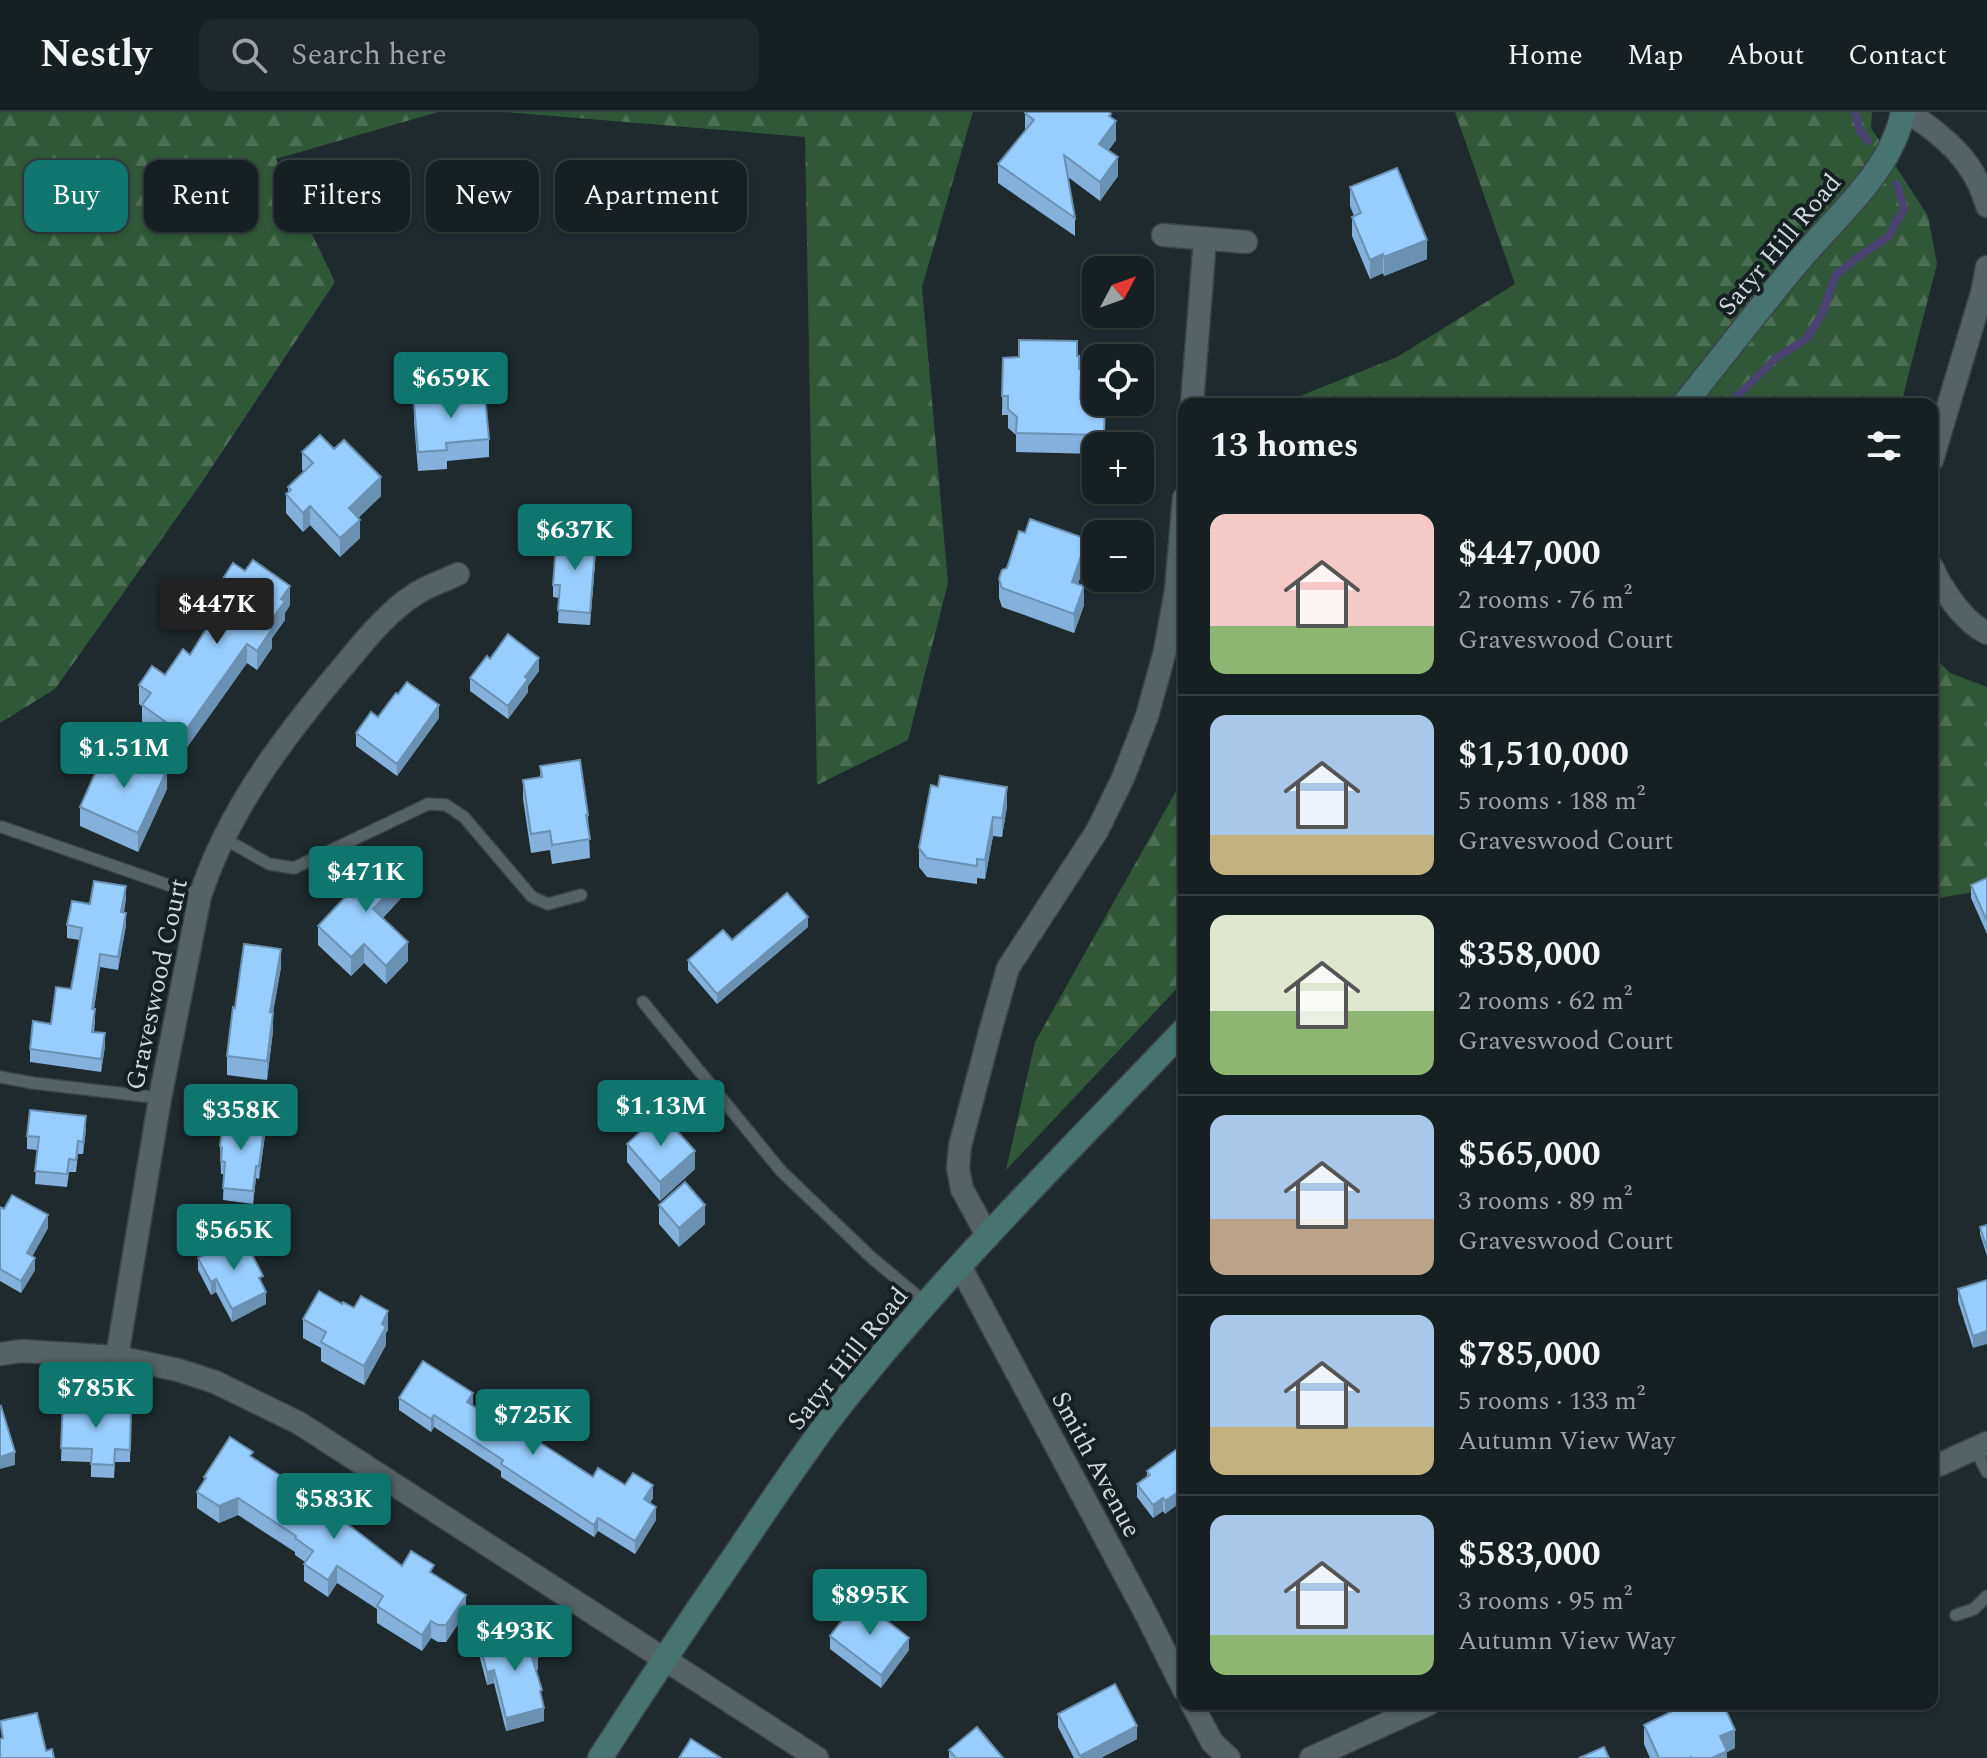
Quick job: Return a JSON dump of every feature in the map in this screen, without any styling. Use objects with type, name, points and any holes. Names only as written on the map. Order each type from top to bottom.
[{"type":"street","name":"Satyr Hill Road","points":[[1689,398],[1883,160],[1906,112]]},
{"type":"street","points":[[1906,112],[1939,134],[1965,160],[1982,189],[1987,206]]},
{"type":"street","points":[[1163,235],[1246,242]]},
{"type":"street","points":[[1192,398],[1205,239]]},
{"type":"street","points":[[1938,440],[1987,267]]},
{"type":"street","points":[[988,1237],[962,1189],[958,1168],[960,1146],[1008,968],[1097,831],[1123,778],[1147,716],[1165,651],[1178,567]]},
{"type":"street","name":"Graveswood Court","points":[[117,1357],[160,1098],[200,896],[209,870],[251,788],[306,711],[375,628],[414,594],[458,574]]},
{"type":"street","points":[[1938,580],[1957,607],[1987,633]]},
{"type":"street","name":"Satyr Hill Road","points":[[600,1758],[832,1417],[960,1266],[1178,1036]]},
{"type":"street","name":"Smith Avenue","points":[[960,1266],[1178,1678]]},
{"type":"street","points":[[0,1354],[22,1351],[117,1357],[178,1370],[215,1382],[299,1423],[817,1758]]},
{"type":"street","points":[[1938,1465],[1981,1445]]},
{"type":"street","points":[[1195,1710],[1212,1742],[1229,1758]]},
{"type":"street","points":[[1311,1758],[1416,1710]]},
{"type":"lane","points":[[223,838],[269,864],[294,868],[428,804],[446,805],[464,817],[532,897],[548,904],[581,895]]},
{"type":"lane","points":[[2,827],[200,896]]},
{"type":"lane","points":[[643,1002],[781,1171],[872,1258],[927,1303]]},
{"type":"lane","points":[[0,1077],[160,1098]]},
{"type":"lane","points":[[1981,1445],[1987,1472]]},
{"type":"lane","points":[[1956,1615],[1974,1609],[1987,1596]]},
{"type":"green space","points":[[0,112],[438,112],[274,160],[274,232],[311,232],[335,282],[200,485],[55,689],[0,723]]},
{"type":"green space","points":[[504,112],[973,112],[922,287],[948,583],[908,740],[817,785],[805,137]]},
{"type":"green space","points":[[1455,112],[1872,112],[1871,128],[1928,216],[1937,264],[1903,398],[1295,398],[1397,357],[1515,284]]},
{"type":"green space","points":[[1938,661],[1950,673],[1987,687],[1987,921],[1975,892],[1938,898]]},
{"type":"green space","points":[[1178,788],[1178,987],[1006,1170],[1035,1042]]},
{"type":"building","points":[[1026,112],[1109,112],[1109,116],[1116,121],[1099,144],[1118,157],[1100,182],[1064,155],[1075,218],[998,164],[1034,120]]},
{"type":"building","points":[[1397,168],[1427,240],[1370,260],[1352,217],[1361,213],[1350,187]]},
{"type":"building","points":[[1019,340],[1077,341],[1082,416],[1105,416],[1104,432],[1016,433],[1017,417],[1008,409],[1008,396],[1002,396],[1003,358],[1019,357]]},
{"type":"building","points":[[469,384],[470,398],[485,397],[489,439],[446,443],[447,450],[418,452],[414,403],[447,400],[446,386]]},
{"type":"building","points":[[320,435],[334,449],[344,440],[381,477],[349,508],[360,520],[340,538],[310,506],[303,513],[286,494],[291,490],[288,487],[313,463],[302,452]]},
{"type":"building","points":[[1030,519],[1082,537],[1082,553],[1072,582],[1082,585],[1082,592],[1074,614],[1002,588],[999,579],[1002,570],[1007,568],[1019,531],[1025,533]]},
{"type":"building","points":[[557,534],[596,537],[590,613],[558,610],[560,585],[553,585]]},
{"type":"building","points":[[253,560],[290,586],[281,599],[285,601],[267,626],[272,629],[257,651],[247,644],[183,734],[142,705],[151,693],[139,685],[152,666],[165,675],[183,649],[190,655],[215,615],[212,614],[231,591],[220,583],[233,563],[245,571]]},
{"type":"building","points":[[508,634],[539,658],[508,706],[470,678],[487,656],[490,659]]},
{"type":"building","points":[[407,682],[439,705],[397,764],[356,733],[371,712],[378,717]]},
{"type":"building","points":[[121,750],[167,770],[138,833],[80,807],[103,756],[116,762]]},
{"type":"building","points":[[580,760],[590,839],[552,845],[550,831],[531,834],[523,780],[542,777],[540,766]]},
{"type":"building","points":[[940,776],[1007,787],[1002,818],[993,817],[985,860],[977,859],[977,866],[927,858],[919,848],[931,785],[938,787]]},
{"type":"building","points":[[378,853],[403,877],[373,909],[408,942],[386,966],[364,944],[351,957],[318,926],[351,891],[346,887]]},
{"type":"building","points":[[1987,878],[1987,921],[1971,885]]},
{"type":"building","points":[[94,881],[126,886],[121,912],[126,913],[118,957],[100,954],[92,1009],[95,1009],[92,1032],[105,1033],[101,1059],[30,1049],[33,1021],[51,1024],[56,987],[71,989],[82,928],[67,925],[72,901],[90,904]]},
{"type":"building","points":[[787,893],[808,917],[717,994],[688,960],[723,930],[732,940]]},
{"type":"building","points":[[244,944],[281,949],[270,1012],[273,1013],[267,1061],[227,1056]]},
{"type":"building","points":[[30,1110],[86,1116],[83,1142],[78,1141],[76,1160],[69,1159],[67,1174],[35,1171],[39,1137],[27,1136]]},
{"type":"building","points":[[661,1113],[695,1151],[660,1182],[627,1144]]},
{"type":"building","points":[[224,1117],[265,1122],[253,1191],[223,1188],[225,1162],[221,1161],[220,1146]]},
{"type":"building","points":[[685,1182],[705,1205],[679,1228],[659,1205]]},
{"type":"building","points":[[12,1195],[48,1215],[27,1253],[35,1258],[21,1281],[0,1269],[0,1207],[4,1209]]},
{"type":"building","points":[[1987,1225],[1987,1249],[1980,1227]]},
{"type":"building","points":[[242,1235],[263,1276],[259,1278],[266,1292],[232,1309],[216,1279],[211,1282],[198,1258]]},
{"type":"building","points":[[1987,1280],[1987,1331],[1973,1336],[1958,1289]]},
{"type":"building","points":[[319,1291],[354,1308],[361,1296],[388,1311],[382,1324],[386,1327],[364,1366],[321,1342],[326,1332],[303,1319]]},
{"type":"building","points":[[423,1361],[473,1393],[467,1402],[519,1435],[522,1431],[593,1477],[598,1468],[625,1485],[633,1473],[653,1485],[644,1499],[656,1507],[635,1541],[598,1518],[594,1525],[501,1464],[503,1460],[434,1415],[431,1419],[399,1398]]},
{"type":"building","points":[[63,1399],[89,1400],[89,1408],[131,1409],[130,1450],[115,1449],[114,1465],[91,1464],[92,1449],[61,1448]]},
{"type":"building","points":[[0,1407],[15,1452],[0,1457]]},
{"type":"building","points":[[230,1437],[253,1452],[250,1456],[298,1487],[290,1503],[316,1518],[324,1506],[402,1566],[411,1551],[434,1565],[430,1572],[466,1595],[446,1625],[431,1621],[422,1635],[377,1606],[383,1596],[337,1566],[328,1580],[304,1564],[313,1551],[296,1536],[238,1498],[219,1506],[197,1492]]},
{"type":"building","points":[[1178,1448],[1178,1492],[1153,1505],[1137,1484],[1150,1475],[1147,1471]]},
{"type":"building","points":[[859,1599],[909,1638],[881,1675],[830,1636]]},
{"type":"building","points":[[532,1632],[538,1657],[532,1658],[544,1708],[506,1718],[494,1670],[487,1672],[480,1645]]},
{"type":"building","points":[[1115,1684],[1137,1726],[1080,1756],[1058,1714]]},
{"type":"building","points":[[1726,1710],[1735,1730],[1720,1736],[1727,1751],[1712,1758],[1659,1758],[1644,1725],[1671,1712]]},
{"type":"building","points":[[37,1713],[46,1751],[52,1749],[54,1758],[0,1758],[0,1739],[3,1738],[0,1721]]},
{"type":"building","points":[[977,1727],[1003,1758],[956,1758],[949,1750]]},
{"type":"building","points":[[691,1739],[721,1758],[679,1758]]},
{"type":"building","points":[[1604,1747],[1609,1758],[1579,1758]]},
{"type":"waterway","points":[[1855,112],[1860,131],[1868,141]]},
{"type":"waterway","points":[[1735,398],[1775,359],[1806,339],[1822,314],[1835,276],[1888,237],[1904,209],[1897,184]]}]
